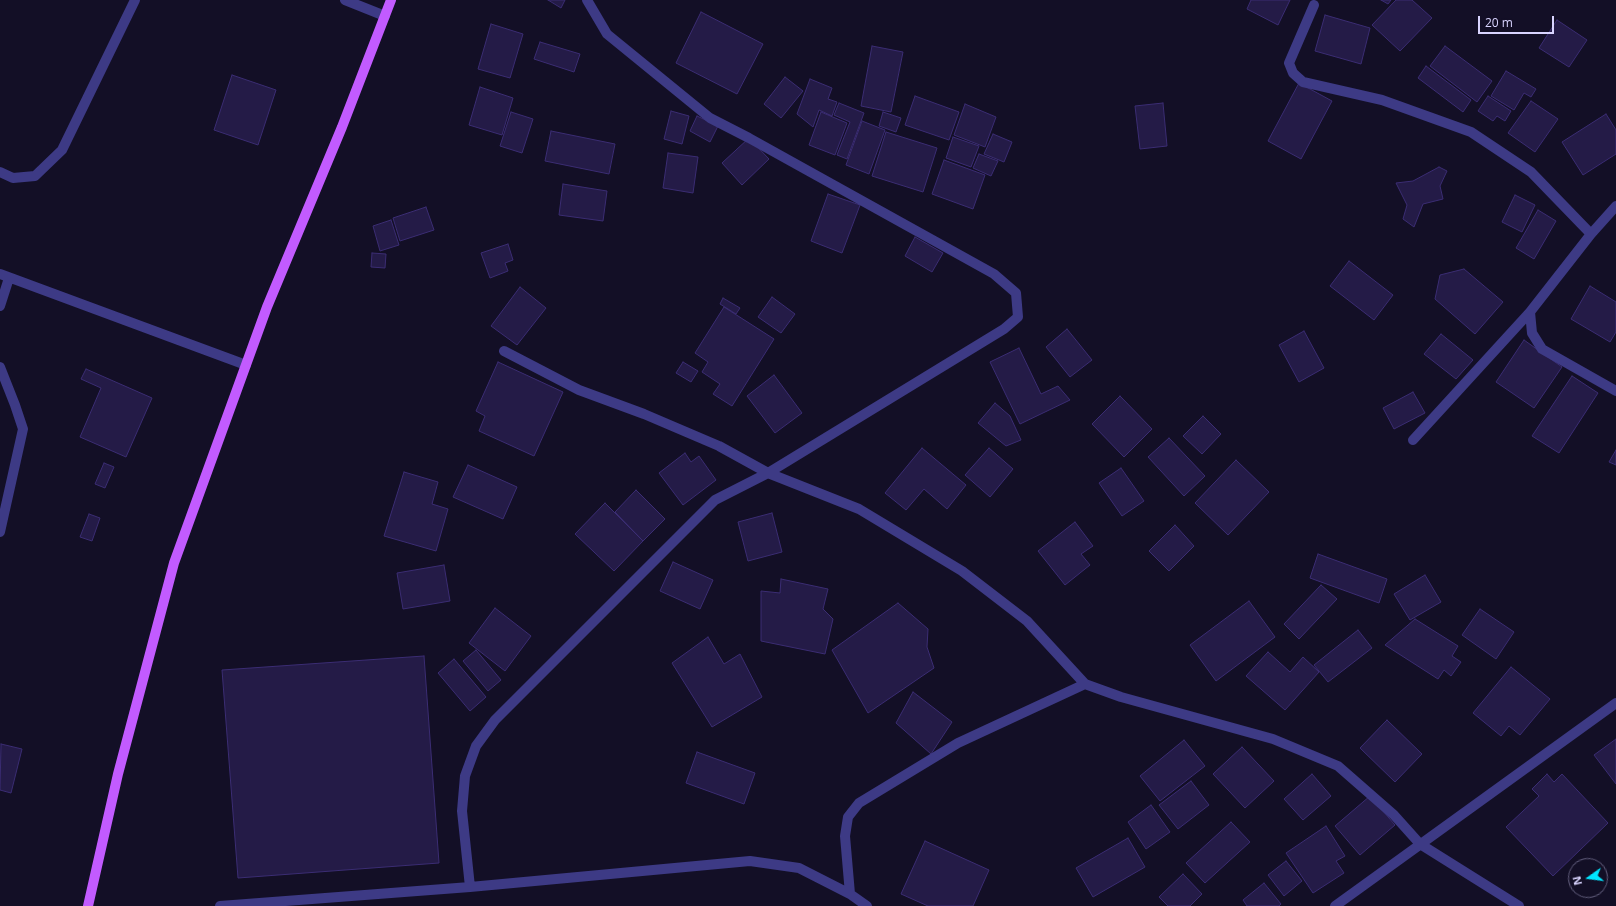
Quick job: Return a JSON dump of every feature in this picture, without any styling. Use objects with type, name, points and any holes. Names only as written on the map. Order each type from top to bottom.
[{"type":"main road","points":[[88,906],[118,774],[174,563],[267,307],[342,127],[391,0]]},
{"type":"street","points":[[0,172],[14,178],[35,176],[62,150],[135,0]]},
{"type":"street","points":[[345,0],[385,16]]},
{"type":"street","points":[[470,887],[462,811],[465,776],[476,746],[495,720],[715,500],[768,473],[1004,328],[1018,317],[1016,292],[994,274],[749,138],[710,118],[607,34],[587,0]]},
{"type":"street","points":[[1314,5],[1289,62],[1293,73],[1303,82],[1382,100],[1471,132],[1531,172],[1592,234]]},
{"type":"street","points":[[1413,440],[1530,312],[1616,206]]},
{"type":"street","points":[[0,306],[5,276],[246,365]]},
{"type":"street","points":[[1530,312],[1532,333],[1542,349],[1616,391]]},
{"type":"street","points":[[504,351],[579,390],[644,414],[719,446],[768,473],[859,510],[962,571],[1027,621],[1085,684],[1121,697],[1273,739],[1338,766],[1394,815],[1420,844],[1519,906]]},
{"type":"street","points":[[0,367],[16,405],[23,429],[0,532]]},
{"type":"street","points":[[850,894],[845,836],[848,817],[859,803],[958,743],[1085,684]]},
{"type":"street","points":[[1335,906],[1616,702]]},
{"type":"street","points":[[220,906],[337,902],[470,887],[750,861],[799,868],[850,894],[867,906]]},
{"type":"building","points":[[548,0],[565,0],[561,8]]},
{"type":"building","points":[[1251,0],[1290,0],[1278,25],[1247,9]]},
{"type":"building","points":[[1381,0],[1391,0],[1388,4]]},
{"type":"building","points":[[1396,0],[1412,0],[1432,18],[1400,51],[1372,25]]},
{"type":"building","points":[[701,12],[763,44],[737,94],[676,63]]},
{"type":"building","points":[[1325,15],[1370,28],[1361,64],[1315,51]]},
{"type":"building","points":[[1557,20],[1587,40],[1569,67],[1539,48]]},
{"type":"building","points":[[491,24],[523,34],[510,78],[478,69]]},
{"type":"building","points":[[540,42],[580,54],[574,72],[534,59]]},
{"type":"building","points":[[872,46],[903,52],[891,112],[861,106]]},
{"type":"building","points":[[1445,46],[1492,81],[1477,102],[1430,66]]},
{"type":"building","points":[[1426,66],[1471,100],[1463,112],[1418,78]]},
{"type":"building","points":[[1506,71],[1536,89],[1531,97],[1524,93],[1514,110],[1491,96]]},
{"type":"building","points":[[232,75],[276,90],[258,145],[214,130]]},
{"type":"building","points":[[785,77],[803,91],[781,118],[764,104]]},
{"type":"building","points":[[810,79],[832,88],[828,99],[837,102],[832,116],[819,110],[813,127],[797,114]]},
{"type":"building","points":[[1299,83],[1332,101],[1301,159],[1268,141]]},
{"type":"building","points":[[480,87],[513,98],[502,135],[469,125]]},
{"type":"building","points":[[915,96],[959,112],[949,140],[905,125]]},
{"type":"building","points":[[1488,96],[1511,111],[1505,121],[1497,116],[1493,121],[1478,111]]},
{"type":"building","points":[[1531,101],[1558,119],[1535,152],[1508,133]]},
{"type":"building","points":[[839,103],[864,113],[847,159],[837,155],[850,122],[834,115]]},
{"type":"building","points":[[1163,103],[1167,146],[1140,149],[1135,106]]},
{"type":"building","points":[[965,104],[996,117],[985,147],[954,135]]},
{"type":"building","points":[[671,111],[689,116],[682,144],[664,139]]},
{"type":"building","points":[[511,112],[533,119],[522,153],[500,146]]},
{"type":"building","points":[[821,112],[847,123],[835,155],[809,145]]},
{"type":"building","points":[[883,112],[901,118],[896,132],[879,126]]},
{"type":"building","points":[[1606,114],[1616,130],[1616,154],[1583,175],[1562,142]]},
{"type":"building","points":[[697,116],[718,126],[710,142],[690,131]]},
{"type":"building","points":[[862,121],[885,130],[869,174],[846,165]]},
{"type":"building","points":[[551,131],[615,144],[609,174],[545,161]]},
{"type":"building","points":[[886,132],[937,148],[923,192],[872,176]]},
{"type":"building","points":[[993,134],[1012,142],[1004,162],[984,154]]},
{"type":"building","points":[[953,137],[979,146],[971,167],[946,158]]},
{"type":"building","points":[[749,138],[769,159],[742,185],[722,163]]},
{"type":"building","points":[[668,153],[698,157],[693,193],[663,188]]},
{"type":"building","points":[[979,154],[998,161],[991,176],[973,168]]},
{"type":"building","points":[[944,160],[985,175],[973,209],[932,194]]},
{"type":"building","points":[[1439,167],[1447,171],[1440,186],[1443,199],[1423,204],[1414,227],[1403,219],[1407,205],[1396,183],[1413,181]]},
{"type":"building","points":[[563,184],[607,191],[603,221],[559,215]]},
{"type":"building","points":[[828,194],[860,205],[842,253],[811,241]]},
{"type":"building","points":[[1515,195],[1535,205],[1522,232],[1502,222]]},
{"type":"building","points":[[426,207],[434,230],[400,241],[393,218]]},
{"type":"building","points":[[1538,210],[1556,221],[1534,259],[1516,248]]},
{"type":"building","points":[[391,220],[399,245],[380,251],[373,226]]},
{"type":"building","points":[[915,237],[943,253],[932,272],[905,256]]},
{"type":"building","points":[[508,244],[513,260],[505,263],[508,271],[490,278],[481,253]]},
{"type":"building","points":[[372,253],[386,254],[385,268],[371,267]]},
{"type":"building","points":[[1349,261],[1393,295],[1374,320],[1330,286]]},
{"type":"building","points":[[1464,269],[1503,302],[1475,334],[1435,299],[1440,275]]},
{"type":"building","points":[[1590,286],[1616,302],[1616,332],[1610,342],[1571,319]]},
{"type":"building","points":[[520,287],[546,308],[517,345],[491,326]]},
{"type":"building","points":[[772,297],[795,314],[781,333],[758,317]]},
{"type":"building","points":[[723,298],[740,308],[736,314],[720,304]]},
{"type":"building","points":[[724,307],[774,339],[732,406],[713,394],[720,384],[702,372],[708,362],[695,353]]},
{"type":"building","points":[[1067,329],[1092,360],[1070,377],[1046,347]]},
{"type":"building","points":[[1304,331],[1324,368],[1299,382],[1279,345]]},
{"type":"building","points":[[1441,334],[1473,360],[1456,379],[1424,354]]},
{"type":"building","points":[[1524,340],[1562,367],[1534,408],[1496,382]]},
{"type":"building","points":[[1019,348],[1041,394],[1058,386],[1070,400],[1020,424],[990,362]]},
{"type":"building","points":[[498,362],[563,392],[534,456],[479,431],[485,416],[476,411]]},
{"type":"building","points":[[683,362],[698,371],[691,382],[676,373]]},
{"type":"building","points":[[86,369],[152,398],[126,457],[80,437],[101,388],[81,379]]},
{"type":"building","points":[[774,375],[802,413],[775,433],[747,396]]},
{"type":"building","points":[[1572,376],[1598,393],[1559,453],[1532,436]]},
{"type":"building","points":[[1413,392],[1425,413],[1394,429],[1383,408]]},
{"type":"building","points":[[1120,396],[1152,429],[1124,457],[1092,424]]},
{"type":"building","points":[[995,403],[1010,416],[1021,440],[1006,446],[978,423]]},
{"type":"building","points":[[1203,416],[1221,434],[1202,454],[1183,436]]},
{"type":"building","points":[[1169,438],[1205,476],[1184,496],[1148,457]]},
{"type":"building","points":[[922,448],[966,485],[947,509],[924,489],[906,510],[885,493]]},
{"type":"building","points":[[989,448],[1013,469],[990,497],[965,475]]},
{"type":"building","points":[[1616,450],[1616,465],[1609,462]]},
{"type":"building","points":[[685,453],[691,462],[699,456],[716,480],[683,505],[659,473]]},
{"type":"building","points":[[1236,460],[1269,492],[1228,535],[1195,503]]},
{"type":"building","points":[[104,463],[114,467],[105,488],[95,484]]},
{"type":"building","points":[[468,465],[517,487],[503,519],[453,497]]},
{"type":"building","points":[[1121,468],[1144,501],[1122,516],[1099,483]]},
{"type":"building","points":[[404,472],[438,482],[432,504],[448,509],[436,551],[384,536]]},
{"type":"building","points":[[636,490],[665,519],[643,541],[615,512]]},
{"type":"building","points":[[605,503],[643,541],[614,571],[575,534]]},
{"type":"building","points":[[772,513],[782,552],[748,561],[738,522]]},
{"type":"building","points":[[89,514],[100,518],[92,541],[80,537]]},
{"type":"building","points":[[1075,522],[1093,546],[1081,554],[1090,565],[1065,585],[1038,551]]},
{"type":"building","points":[[1175,525],[1194,546],[1169,571],[1149,551]]},
{"type":"building","points":[[1318,554],[1387,579],[1379,603],[1310,578]]},
{"type":"building","points":[[673,562],[713,580],[700,609],[660,591]]},
{"type":"building","points":[[444,565],[450,601],[403,609],[397,573]]},
{"type":"building","points":[[1425,575],[1441,602],[1410,620],[1394,594]]},
{"type":"building","points":[[781,579],[828,589],[823,609],[833,619],[825,654],[761,641],[761,591],[780,593]]},
{"type":"building","points":[[1321,585],[1337,599],[1299,639],[1284,624]]},
{"type":"building","points":[[1249,601],[1275,637],[1216,681],[1190,645]]},
{"type":"building","points":[[898,603],[928,629],[927,647],[934,668],[868,713],[832,650]]},
{"type":"building","points":[[495,608],[531,636],[505,671],[469,643]]},
{"type":"building","points":[[1480,609],[1514,632],[1496,659],[1462,635]]},
{"type":"building","points":[[1415,619],[1458,646],[1452,656],[1461,662],[1451,676],[1444,670],[1438,679],[1385,645]]},
{"type":"building","points":[[1358,630],[1372,648],[1328,682],[1314,665]]},
{"type":"building","points":[[708,637],[724,664],[740,654],[762,697],[712,727],[672,663]]},
{"type":"building","points":[[476,650],[501,680],[488,691],[463,661]]},
{"type":"building","points":[[1268,652],[1290,672],[1303,657],[1319,672],[1285,710],[1246,676]]},
{"type":"building","points":[[424,656],[439,863],[238,878],[222,670]]},
{"type":"building","points":[[454,659],[486,697],[470,711],[438,673]]},
{"type":"building","points":[[1511,667],[1550,699],[1520,735],[1509,726],[1501,736],[1473,713]]},
{"type":"building","points":[[913,692],[952,722],[931,754],[896,723]]},
{"type":"building","points":[[1387,720],[1422,754],[1395,782],[1360,748]]},
{"type":"building","points":[[1616,739],[1616,784],[1594,755]]},
{"type":"building","points":[[1184,740],[1205,766],[1160,801],[1140,776]]},
{"type":"building","points":[[1,744],[22,749],[11,793],[0,790]]},
{"type":"building","points":[[1242,747],[1274,781],[1245,808],[1213,774]]},
{"type":"building","points":[[697,752],[755,773],[744,804],[686,783]]},
{"type":"building","points":[[1312,774],[1331,796],[1303,820],[1284,799]]},
{"type":"building","points":[[1547,774],[1554,782],[1562,774],[1608,823],[1572,858],[1568,858],[1568,862],[1553,876],[1506,827],[1539,796],[1532,789]]},
{"type":"building","points":[[1191,781],[1209,805],[1178,829],[1159,805]]},
{"type":"building","points":[[1370,796],[1395,825],[1360,855],[1335,826]]},
{"type":"building","points":[[1151,805],[1170,832],[1146,849],[1128,822]]},
{"type":"building","points":[[1231,822],[1250,842],[1205,883],[1186,863]]},
{"type":"building","points":[[1326,826],[1345,856],[1336,861],[1344,873],[1313,893],[1286,853]]},
{"type":"building","points":[[1128,838],[1145,867],[1093,897],[1076,868]]},
{"type":"building","points":[[925,841],[989,870],[973,906],[928,906],[901,894]]},
{"type":"building","points":[[1286,861],[1302,881],[1284,896],[1268,875]]},
{"type":"building","points":[[1183,874],[1202,894],[1190,906],[1168,906],[1159,897]]},
{"type":"building","points":[[1264,883],[1281,904],[1279,906],[1247,906],[1243,900]]}]
